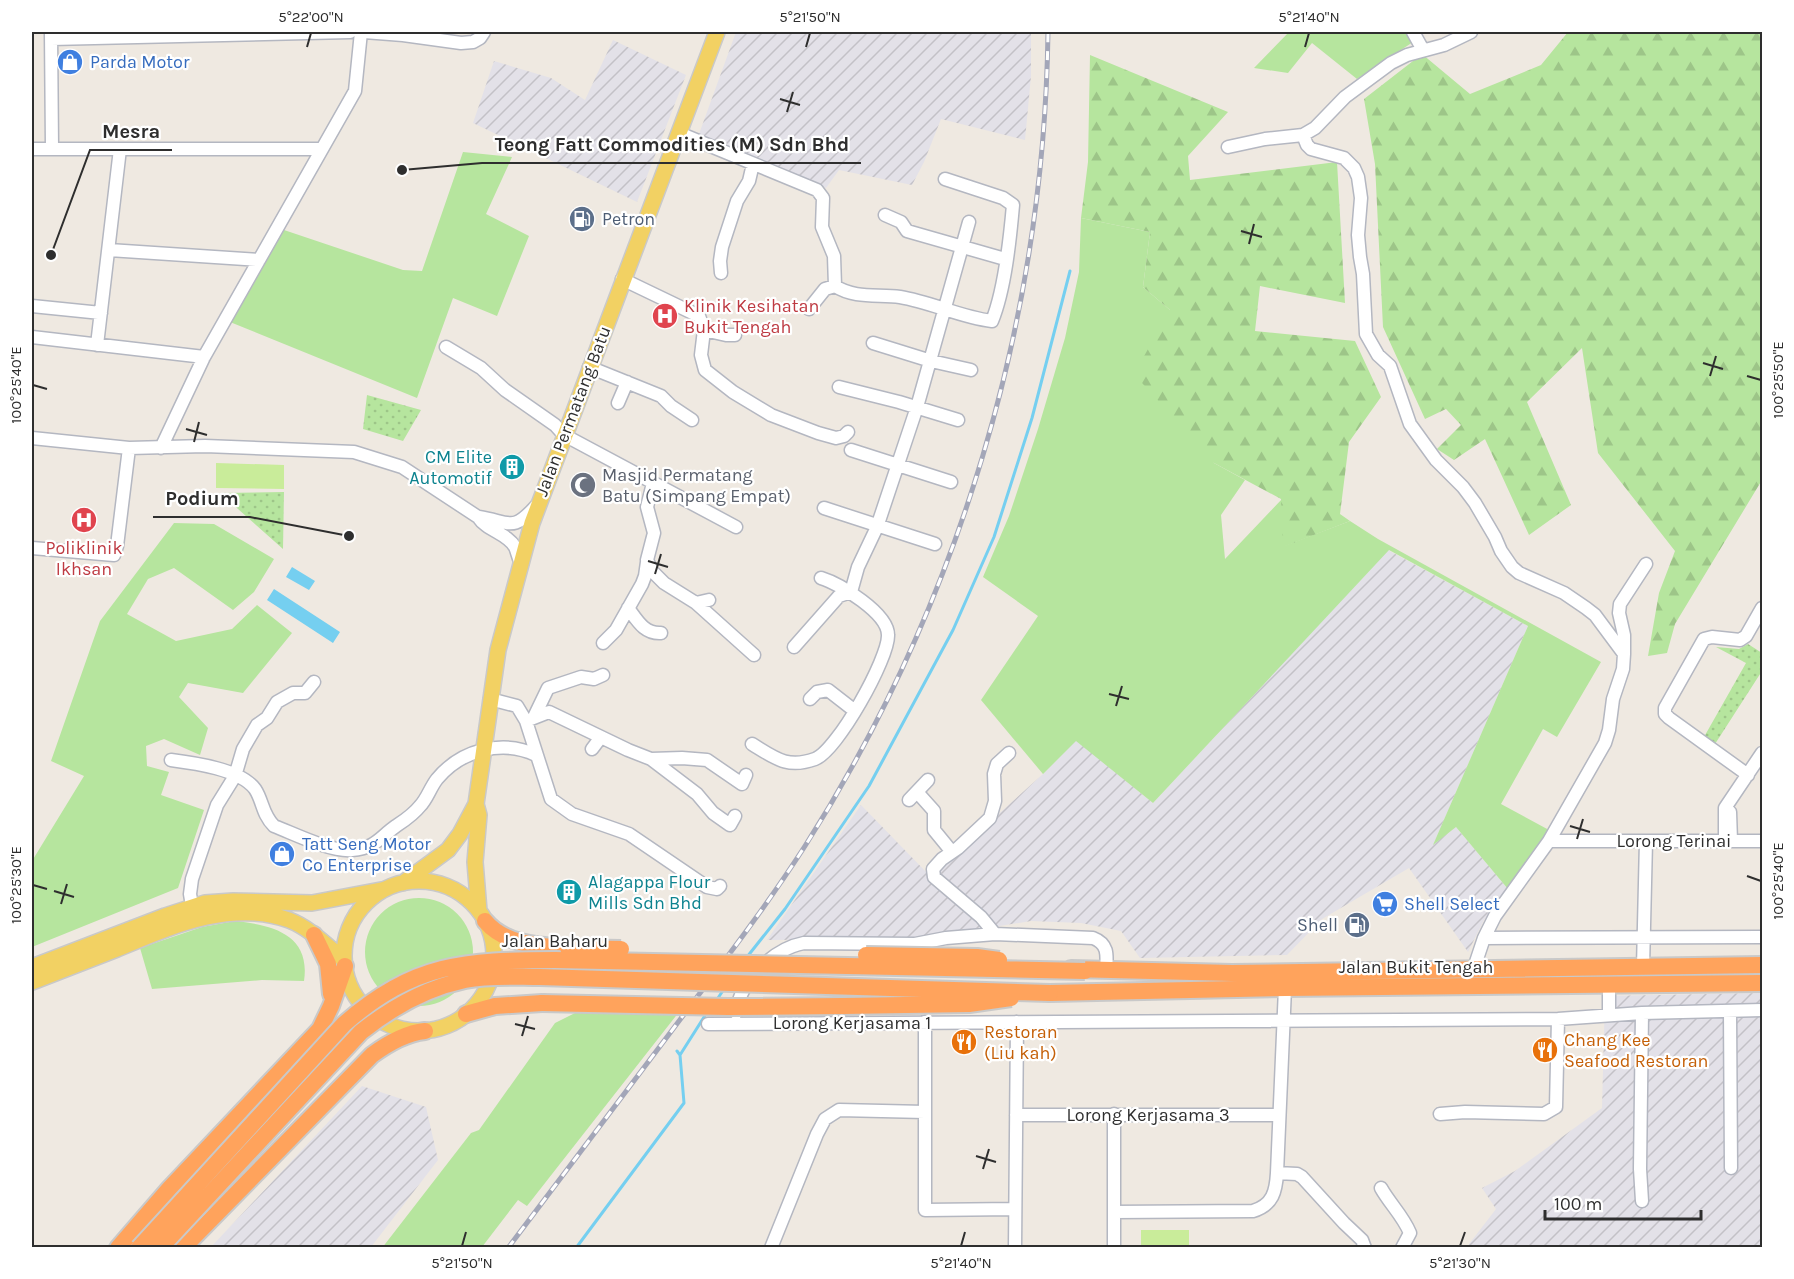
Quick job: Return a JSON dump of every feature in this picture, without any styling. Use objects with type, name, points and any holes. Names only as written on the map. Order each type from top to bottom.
[{"type":"highway","points":[[482,916],[498,933],[537,946],[766,954],[977,957],[1085,971]]},
{"type":"highway","points":[[314,934],[328,964],[331,980],[328,1013]]},
{"type":"highway","name":"Jalan Baharu","points":[[139,1248],[344,1024],[383,993],[435,970],[476,962],[555,960],[1085,971]]},
{"type":"highway","points":[[118,1248],[169,1189],[320,1029],[328,1013],[345,963]]},
{"type":"highway","name":"Jalan Bukit Tengah","points":[[1085,971],[1232,973],[1762,965]]},
{"type":"highway","name":"Jalan Baharu","points":[[160,1248],[361,1032],[398,1006],[448,985],[484,978],[517,977],[1070,992]]},
{"type":"highway","name":"Jalan Bukit Tengah","points":[[1070,992],[1762,983]]},
{"type":"highway","points":[[466,1014],[495,1006],[542,1003],[728,1007],[969,1004],[1050,993]]},
{"type":"highway","points":[[320,1029],[337,1029],[349,1038],[359,1051],[360,1067]]},
{"type":"highway","points":[[183,1248],[372,1055],[388,1043],[425,1031]]},
{"type":"main road","name":"Jalan Permatang Batu","points":[[482,916],[475,862],[478,815],[476,804],[501,634],[520,561],[538,504],[589,367],[717,32]]},
{"type":"main road","name":"Jalan Permatang Batu","points":[[403,883],[448,850],[460,834],[476,804]]},
{"type":"main road","points":[[32,967],[192,906],[233,901],[312,903],[422,881],[450,887],[466,897],[482,916],[493,948],[493,966],[484,993],[466,1014],[442,1027],[425,1031],[405,1030],[376,1018],[355,995],[345,963],[346,941],[352,923],[369,900],[384,890]]},
{"type":"main road","points":[[32,982],[150,935],[192,921],[248,913],[288,920],[314,934],[345,963]]},
{"type":"street","points":[[52,148],[51,35],[350,32]]},
{"type":"street","points":[[161,448],[204,357],[354,91],[362,32],[404,33],[461,43],[480,39],[484,32]]},
{"type":"street","points":[[1413,32],[1423,50]]},
{"type":"street","points":[[1228,147],[1265,139],[1304,135],[1315,128],[1345,97],[1380,70],[1407,55],[1444,45],[1471,32]]},
{"type":"street","points":[[679,133],[817,190],[823,198],[822,227],[834,256],[836,286]]},
{"type":"street","points":[[1304,135],[1306,145],[1311,149],[1344,158],[1354,168],[1358,177],[1361,198],[1358,235],[1363,274],[1366,334],[1378,355],[1390,366],[1410,424],[1436,460],[1463,487],[1475,503],[1501,552],[1512,567],[1519,573],[1550,586],[1581,604],[1594,615],[1624,654]]},
{"type":"street","points":[[32,149],[321,149]]},
{"type":"street","points":[[97,345],[120,149]]},
{"type":"street","points":[[721,273],[722,247],[737,201],[749,181],[753,164]]},
{"type":"street","points":[[809,309],[825,288],[836,286],[844,292],[900,297],[992,321],[1008,248],[1013,205],[1003,198],[945,179]]},
{"type":"street","points":[[885,215],[902,222],[907,231],[1005,259]]},
{"type":"street","points":[[850,592],[858,567],[877,527],[917,407],[969,222]]},
{"type":"street","points":[[109,250],[259,260]]},
{"type":"street","points":[[622,279],[699,316],[704,330],[701,355],[705,370],[734,392],[771,415],[818,433],[836,438],[848,432]]},
{"type":"street","points":[[32,306],[101,313]]},
{"type":"street","points":[[704,330],[735,335]]},
{"type":"street","points":[[32,337],[204,357]]},
{"type":"street","points":[[873,343],[931,361],[971,370]]},
{"type":"street","points":[[446,347],[481,368],[505,390],[555,425],[564,435],[736,527]]},
{"type":"street","points":[[589,367],[661,396],[692,420]]},
{"type":"street","points":[[618,403],[627,382]]},
{"type":"street","points":[[839,387],[958,420]]},
{"type":"street","points":[[171,426],[183,439],[206,446]]},
{"type":"street","points":[[32,438],[129,448],[206,446],[354,452],[402,467],[510,541],[520,561]]},
{"type":"street","points":[[32,548],[114,555],[129,448]]},
{"type":"street","points":[[851,450],[951,482]]},
{"type":"street","points":[[603,643],[616,630],[645,576],[654,533],[647,507],[653,483]]},
{"type":"street","points":[[478,517],[510,525],[516,524],[538,504]]},
{"type":"street","points":[[824,508],[935,544]]},
{"type":"street","points":[[647,560],[652,571],[664,583],[696,603],[754,655]]},
{"type":"street","points":[[1474,968],[1484,938],[1495,916],[1549,842],[1596,760],[1607,736],[1613,699],[1623,669],[1624,635],[1619,613],[1620,604],[1646,564]]},
{"type":"street","points":[[752,744],[785,763],[817,758],[848,724],[886,651],[889,634],[884,621],[877,612],[850,592],[821,578]]},
{"type":"street","points":[[794,647],[839,596],[850,592]]},
{"type":"street","points":[[696,603],[709,600]]},
{"type":"street","points":[[628,608],[640,624],[652,633],[661,633]]},
{"type":"street","points":[[1748,775],[1669,718],[1665,714],[1665,708],[1704,639],[1712,637],[1740,640],[1746,636],[1762,608]]},
{"type":"street","points":[[530,719],[548,688],[581,677],[594,679],[603,675]]},
{"type":"street","points":[[192,906],[190,894],[192,879],[217,805],[235,776],[243,749],[257,725],[267,718],[277,702],[293,693],[305,693],[314,682]]},
{"type":"street","points":[[810,699],[817,692],[828,690],[855,711]]},
{"type":"street","points":[[490,699],[517,706],[530,719],[536,754],[551,799],[572,814],[629,834],[707,887],[717,889],[720,886]]},
{"type":"street","points":[[530,719],[549,712],[601,738],[651,759],[697,794],[713,813],[730,825],[735,816]]},
{"type":"street","points":[[592,749],[601,738]]},
{"type":"street","points":[[171,760],[208,765],[235,776],[252,785],[256,790],[267,818],[274,826],[339,849],[352,850],[378,842],[396,826],[405,822],[422,805],[439,777],[465,756],[483,748],[522,748],[536,754]]},
{"type":"street","points":[[995,934],[981,917],[934,877],[933,869],[990,818],[995,801],[994,774],[997,764],[1009,753]]},
{"type":"street","points":[[1728,841],[1725,808],[1762,753]]},
{"type":"street","points":[[651,759],[707,760],[742,784],[746,775]]},
{"type":"street","points":[[928,780],[913,796],[934,811],[934,830],[952,852]]},
{"type":"street","points":[[1643,967],[1646,841]]},
{"type":"street","name":"Lorong Terinai","points":[[1549,842],[1762,841]]},
{"type":"street","points":[[738,1023],[737,1005],[754,975],[779,952],[792,945],[804,943],[915,944],[946,938],[995,934],[1093,938],[1100,940],[1107,950],[1106,971]]},
{"type":"street","points":[[1484,938],[1762,937]]},
{"type":"street","points":[[1609,985],[1609,1015]]},
{"type":"street","points":[[1114,1212],[1253,1211],[1264,1206],[1275,1194],[1285,988]]},
{"type":"street","name":"Lorong Kerjasama 1","points":[[708,1024],[1558,1019],[1642,1013],[1762,1010]]},
{"type":"street","points":[[1730,1011],[1731,1168]]},
{"type":"street","points":[[1642,1013],[1640,1169],[1642,1201]]},
{"type":"street","points":[[1440,1114],[1465,1112],[1544,1114],[1556,1107],[1558,1019]]},
{"type":"street","points":[[925,1022],[925,1210],[1015,1209]]},
{"type":"street","points":[[1014,1248],[1017,1022]]},
{"type":"street","points":[[771,1248],[825,1119],[839,1110],[925,1112]]},
{"type":"street","points":[[1114,1114],[1114,1248]]},
{"type":"street","name":"Lorong Kerjasama 3","points":[[1016,1115],[1279,1115]]},
{"type":"street","points":[[1277,1173],[1297,1174],[1302,1177],[1362,1240],[1365,1248]]},
{"type":"street","points":[[1382,1188],[1393,1208],[1406,1222],[1410,1233],[1402,1248]]},
{"type":"shaded area","points":[[736,32],[1031,32],[1031,76],[1025,140],[941,119],[912,185],[839,170],[826,188],[699,134]]},
{"type":"shaded area","points":[[613,40],[686,75],[637,202],[473,123],[494,61],[551,78],[585,100]]},
{"type":"shaded area","points":[[1388,550],[1528,626],[1434,843],[1456,827],[1508,889],[1484,920],[1468,952],[1409,868],[1322,919],[1287,955],[1140,958],[1121,931],[1081,923],[1031,921],[918,939],[767,940],[861,805],[930,876],[1043,774],[1076,740],[1153,803]]},
{"type":"shaded area","points":[[1762,993],[1762,1247],[1466,1248],[1496,1209],[1482,1188],[1515,1171],[1602,1108],[1605,996]]},
{"type":"shaded area","points":[[362,1086],[426,1107],[438,1160],[371,1247],[211,1247]]},
{"type":"green space","points":[[1289,32],[1405,32],[1413,42],[1357,79],[1312,43],[1288,73],[1254,68]]},
{"type":"green space","points":[[1568,32],[1762,32],[1762,480],[1675,624],[1667,653],[1648,656],[1659,593],[1675,551],[1598,453],[1582,348],[1527,402],[1571,505],[1529,535],[1485,439],[1454,460],[1437,449],[1461,425],[1446,409],[1425,419],[1383,327],[1375,164],[1364,99],[1422,54],[1470,94],[1541,65]]},
{"type":"green space","points":[[1090,55],[1228,112],[1188,156],[1190,180],[1337,162],[1345,303],[1260,286],[1255,331],[1355,341],[1381,397],[1349,442],[1340,514],[1350,521],[1283,547],[1281,499],[1214,463],[1134,374],[1170,310],[1143,287],[1150,232],[1081,218],[1088,162]]},
{"type":"green space","points":[[463,152],[512,157],[486,214],[529,236],[497,316],[453,298],[417,398],[230,322],[284,230],[403,270],[422,271]]},
{"type":"green space","points":[[1081,218],[1150,232],[1143,287],[1170,310],[1214,463],[1245,480],[1221,515],[1225,559],[1282,499],[1284,546],[1350,521],[1378,539],[1601,662],[1557,737],[1543,729],[1501,804],[1549,830],[1508,889],[1456,827],[1433,845],[1528,626],[1389,550],[1153,803],[1076,741],[1043,774],[981,700],[1038,616],[983,577],[1009,516],[1065,338],[1079,272]]},
{"type":"green space","points":[[367,395],[421,410],[403,441],[363,429]]},
{"type":"green space","points":[[216,463],[284,465],[284,489],[216,488]]},
{"type":"green space","points":[[284,492],[283,549],[220,493]]},
{"type":"green space","points":[[174,523],[214,524],[274,559],[254,592],[233,610],[174,568],[148,579],[127,614],[176,641],[232,629],[257,605],[292,633],[243,693],[188,683],[179,697],[208,728],[200,755],[164,739],[146,746],[147,766],[169,772],[161,795],[204,810],[178,888],[32,947],[32,861],[84,776],[51,761],[100,621]]},
{"type":"green space","points":[[1748,644],[1762,653],[1762,671],[1715,744],[1704,737],[1746,663],[1716,647],[1739,649]]},
{"type":"green space","points":[[419,898],[440,902],[457,914],[469,931],[473,952],[469,973],[457,990],[440,1002],[419,1006],[398,1002],[381,990],[369,973],[365,952],[369,931],[381,914],[398,902]]},
{"type":"green space","points":[[235,921],[275,929],[295,942],[305,965],[304,981],[262,980],[152,989],[140,948],[202,927]]},
{"type":"green space","points":[[579,1011],[679,1012],[527,1206],[518,1200],[482,1247],[382,1248],[471,1133],[479,1130],[555,1023]]},
{"type":"green space","points":[[1141,1230],[1189,1230],[1189,1247],[1141,1247]]},
{"type":"water","points":[[292,567],[315,581],[309,590],[286,577]]},
{"type":"water","points":[[274,589],[340,632],[333,643],[267,600]]},
{"type":"waterway","points":[[747,957],[785,909],[869,786],[953,630],[994,537],[1032,418],[1070,271]]},
{"type":"waterway","points":[[716,1001],[724,989]]},
{"type":"waterway","points":[[680,1055],[706,1014]]},
{"type":"waterway","points":[[576,1248],[684,1103],[680,1055],[677,1051]]},
{"type":"railway","points":[[508,1248],[724,962],[789,870],[859,753],[907,657],[949,558],[983,456],[1010,352],[1030,246],[1043,139],[1048,32]]},
{"type":"place","name":"Parda Motor","points":[[70,62]]},
{"type":"place","name":"Teong Fatt Commodities (M) Sdn Bhd","points":[[402,170]]},
{"type":"place","name":"Petron","points":[[582,219]]},
{"type":"place","name":"Mesra","points":[[51,255]]},
{"type":"place","name":"Klinik Kesihatan Bukit Tengah","points":[[665,316]]},
{"type":"place","name":"CM Elite Automotif","points":[[512,467]]},
{"type":"place","name":"Masjid Permatang Batu (Simpang Empat)","points":[[583,485]]},
{"type":"place","name":"Poliklinik Ikhsan","points":[[84,520]]},
{"type":"place","name":"Podium","points":[[349,536]]},
{"type":"place","name":"Tatt Seng Motor Co Enterprise","points":[[282,854]]},
{"type":"place","name":"Alagappa Flour Mills Sdn Bhd","points":[[569,892]]},
{"type":"place","name":"Shell Select","points":[[1385,904]]},
{"type":"place","name":"Shell","points":[[1357,925]]},
{"type":"place","name":"Restoran (Liu kah)","points":[[964,1042]]},
{"type":"place","name":"Chang Kee Seafood Restoran","points":[[1545,1050]]}]
